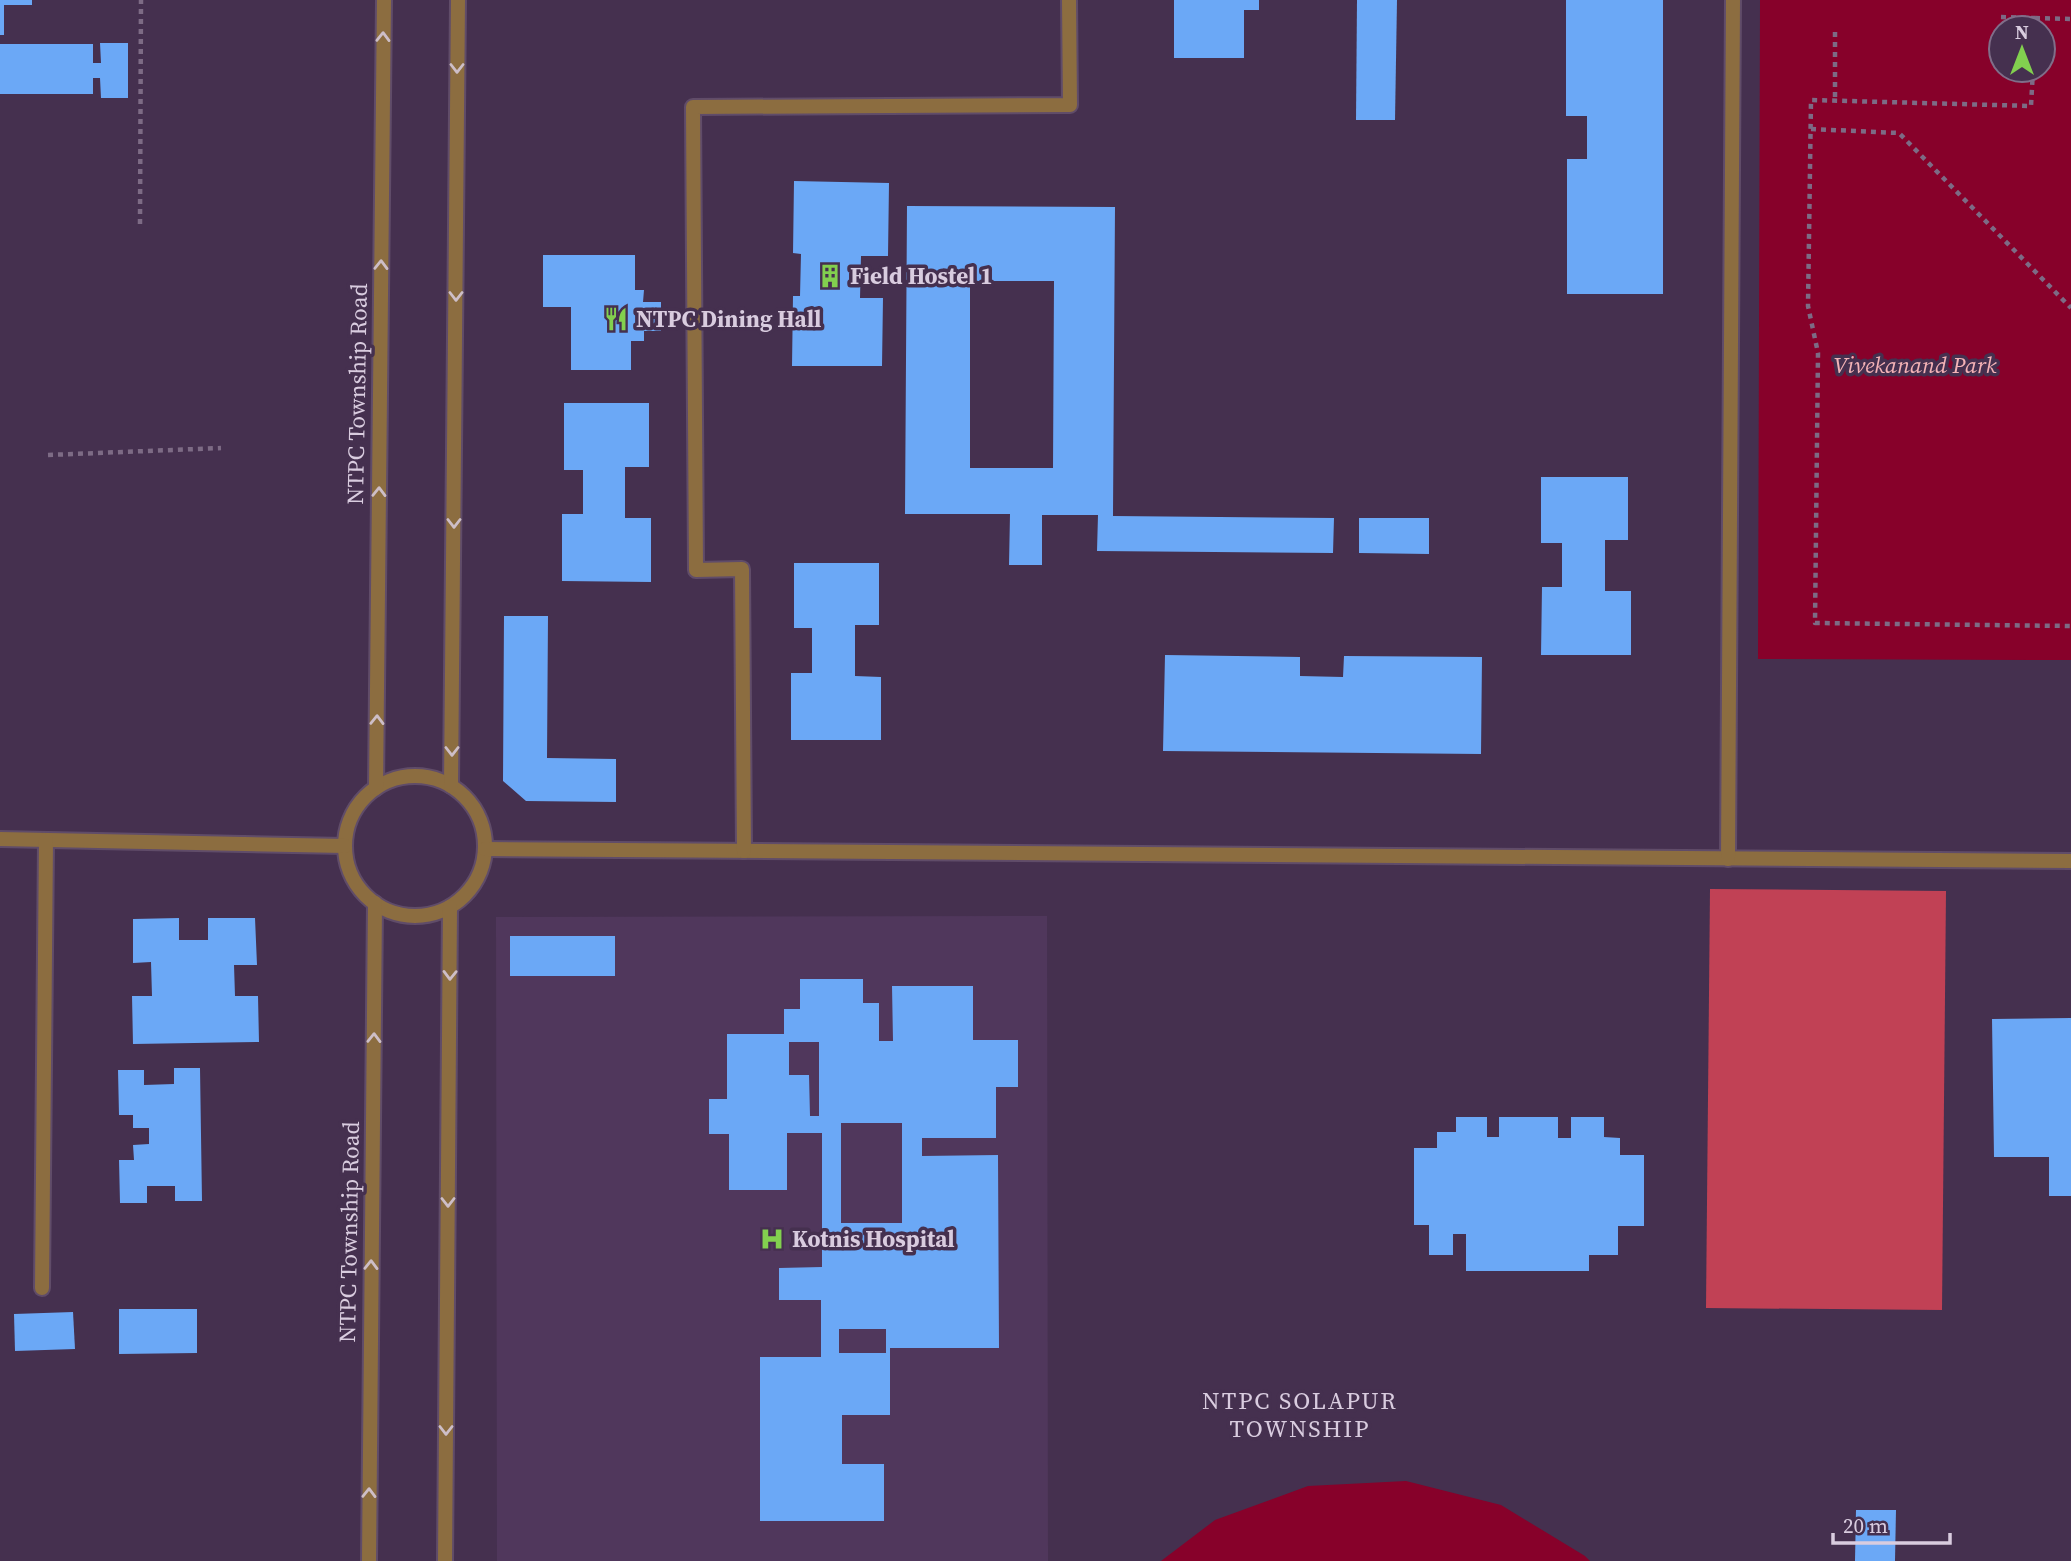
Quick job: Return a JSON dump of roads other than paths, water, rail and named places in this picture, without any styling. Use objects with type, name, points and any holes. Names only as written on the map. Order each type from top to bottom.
[{"type":"street","name":"NTPC Township Road","points":[[376,788],[384,0]]},
{"type":"street","points":[[452,786],[458,0]]},
{"type":"street","points":[[744,851],[742,569],[696,570],[693,107],[1070,106],[1069,0]]},
{"type":"street","points":[[1728,859],[1733,0]]},
{"type":"street","points":[[423,776],[452,786],[466,797],[480,818],[486,841],[483,866],[473,887],[450,907],[433,914],[408,916],[385,910],[367,898],[353,881],[345,860],[344,838],[351,816],[363,798],[376,788],[401,777],[423,776]]},
{"type":"street","points":[[0,839],[345,846]]},
{"type":"street","points":[[42,1288],[46,840]]},
{"type":"street","points":[[485,849],[2071,861]]},
{"type":"street","name":"NTPC Township Road","points":[[369,1561],[375,903]]},
{"type":"street","points":[[445,1561],[450,907]]},
{"type":"place","name":"Field Hostel 1","points":[[830,276]]},
{"type":"place","name":"NTPC Dining Hall","points":[[616,319]]},
{"type":"place","name":"Kotnis Hospital","points":[[772,1239]]},
{"type":"district","name":"NTPC SOLAPUR TOWNSHIP","points":[[1300,1414]]},
{"type":"park label","name":"Vivekanand Park","points":[[1915,365]]}]
